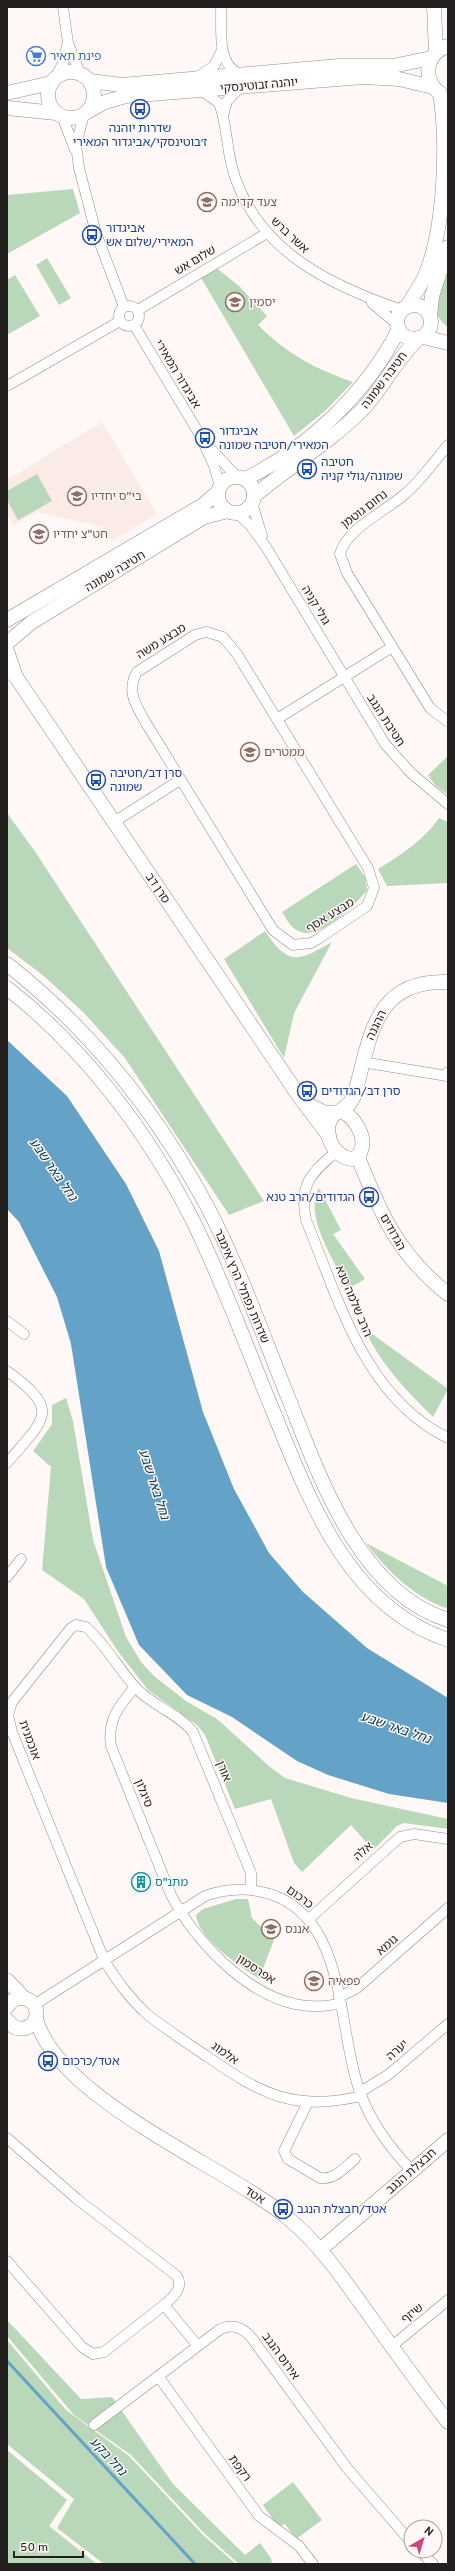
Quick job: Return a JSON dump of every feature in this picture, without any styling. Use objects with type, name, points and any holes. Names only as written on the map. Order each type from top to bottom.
[{"type":"street","points":[[63,7],[68,43],[94,94],[94,101],[85,113],[77,137],[76,154]]},
{"type":"street","points":[[221,7],[222,50],[228,67],[240,80]]},
{"type":"street","points":[[434,8],[438,21],[448,36]]},
{"type":"street","points":[[434,8],[438,52],[428,73],[440,92],[443,160],[435,237],[424,278],[398,317],[398,327],[410,338],[421,338],[448,343]]},
{"type":"street","points":[[68,43],[64,61],[53,80],[47,96],[52,108],[59,115],[76,154],[96,233],[124,307]]},
{"type":"street","points":[[197,84],[214,66],[222,50]]},
{"type":"street","name":"יוהנה זבוטינסקי","points":[[85,77],[122,85],[197,84],[240,80],[339,66],[393,66],[438,52]]},
{"type":"street","points":[[7,93],[53,80],[67,72],[85,77]]},
{"type":"street","name":"יוהנה זבוטינסקי","points":[[240,80],[363,77],[400,79],[440,92]]},
{"type":"street","name":"אשר ברש","points":[[223,120],[227,101],[240,80]]},
{"type":"street","name":"יוהנה זבוטינסקי","points":[[85,113],[118,98],[197,84]]},
{"type":"street","name":"אשר ברש","points":[[197,84],[219,103],[235,179],[248,208],[267,234],[298,262],[360,296],[398,327]]},
{"type":"street","points":[[7,108],[73,118],[85,113]]},
{"type":"street","name":"שלום אש","points":[[138,310],[267,234]]},
{"type":"street","points":[[421,338],[430,330],[432,296],[448,247]]},
{"type":"street","name":"אשר ברש","points":[[360,296],[404,309]]},
{"type":"street","points":[[133,306],[138,310],[139,319],[134,325],[126,326],[120,321],[119,313],[124,307],[133,306]]},
{"type":"street","points":[[404,309],[420,306],[431,318],[439,332],[448,340]]},
{"type":"street","points":[[7,386],[120,321]]},
{"type":"street","name":"אביגדור המאירי","points":[[134,325],[200,435],[216,470],[219,489]]},
{"type":"street","name":"חטיבה שמונה","points":[[241,478],[298,445],[336,413],[365,382],[398,327]]},
{"type":"street","name":"חטיבה שמונה","points":[[253,499],[322,447],[347,425],[378,392],[409,348],[421,338]]},
{"type":"street","name":"אביגדור המאירי","points":[[200,435],[241,478]]},
{"type":"street","name":"נחום גוטמן","points":[[448,445],[415,485],[390,507],[355,530],[342,545],[340,554],[347,573],[430,708],[448,722]]},
{"type":"street","points":[[241,478],[252,486],[253,499],[246,510],[232,512],[219,501],[219,489],[225,480],[241,478]]},
{"type":"street","name":"חטיבה שמונה","points":[[7,620],[203,505],[219,489]]},
{"type":"street","name":"גולי קניה","points":[[253,499],[266,547]]},
{"type":"street","name":"חטיבה שמונה","points":[[7,643],[32,622],[204,518],[232,512]]},
{"type":"street","name":"גולי קניה","points":[[232,512],[250,525],[266,547],[344,677]]},
{"type":"street","name":"מבצע משה","points":[[180,780],[135,705],[131,682],[137,672],[195,635],[206,632],[223,638],[237,654],[277,719]]},
{"type":"street","points":[[7,636],[7,643]]},
{"type":"street","points":[[277,719],[392,647]]},
{"type":"street","name":"סרן דב","points":[[7,651],[12,673],[301,1099],[329,1136]]},
{"type":"street","name":"חטיבת הנגב","points":[[344,677],[394,755],[448,804]]},
{"type":"street","name":"מבצע אסף","points":[[180,780],[273,930],[293,945],[310,943],[318,939],[367,906],[374,888],[368,868],[277,719]]},
{"type":"street","points":[[114,822],[180,780]]},
{"type":"street","name":"שדרות נפתלי הרץ אימבר","points":[[7,964],[52,1002],[94,1044],[156,1122],[194,1184],[222,1239],[321,1480],[350,1535],[388,1582],[425,1610],[448,1620]]},
{"type":"street","name":"ההגנה","points":[[337,1112],[350,1103],[356,1088],[362,1062],[374,1024],[380,1012],[394,998],[412,986],[423,983],[448,982]]},
{"type":"street","name":"שדרות נפתלי הרץ אימבר","points":[[7,988],[39,1016],[85,1062],[128,1116],[155,1155],[205,1247],[304,1487],[334,1546],[354,1572],[380,1600],[415,1626],[430,1634],[448,1640]]},
{"type":"street","points":[[362,1062],[447,1076],[448,1072]]},
{"type":"street","name":"ההגנה","points":[[356,1088],[356,1121]]},
{"type":"street","name":"סרן דב","points":[[301,1099],[315,1109],[337,1112]]},
{"type":"street","points":[[337,1112],[350,1115],[356,1121],[362,1143],[358,1157],[354,1159],[344,1159],[336,1152],[329,1136],[330,1121],[337,1112]]},
{"type":"street","name":"הרב שלמה טנא","points":[[336,1152],[318,1168],[304,1189],[303,1202],[306,1220],[354,1336],[377,1377],[405,1408],[448,1438]]},
{"type":"street","name":"הגדודים","points":[[358,1157],[370,1187],[405,1254],[420,1271],[448,1294]]},
{"type":"street","points":[[7,1321],[24,1334]]},
{"type":"street","points":[[7,1371],[37,1395],[42,1410],[37,1428],[7,1463]]},
{"type":"street","points":[[7,1577],[21,1559]]},
{"type":"street","name":"אוכמנית","points":[[105,1962],[12,1732],[8,1715],[17,1694],[65,1633],[76,1625],[91,1631],[135,1687]]},
{"type":"street","name":"אורן","points":[[135,1687],[149,1700],[182,1721],[193,1732],[251,1873],[251,1889]]},
{"type":"street","name":"סיגלון","points":[[135,1687],[119,1705],[110,1723],[111,1746],[171,1895],[180,1912]]},
{"type":"street","name":"אלה","points":[[309,1919],[400,1837],[414,1834],[448,1839]]},
{"type":"street","name":"כרכום","points":[[32,2007],[105,1962],[205,1896],[220,1891],[251,1889],[279,1897],[309,1919],[326,1950],[340,2001],[361,2094],[385,2141],[411,2170]]},
{"type":"street","name":"גומא","points":[[340,2001],[357,1988],[448,1908]]},
{"type":"street","name":"אפרסמון","points":[[180,1912],[202,1941],[224,1963],[267,1992],[293,2004],[306,2006],[340,2001]]},
{"type":"street","name":"אלמוג","points":[[105,1962],[125,1993],[161,2026],[244,2082],[270,2094],[308,2102],[333,2102],[361,2094]]},
{"type":"street","name":"אטד","points":[[7,1980],[32,2007],[42,2035],[50,2049],[66,2068],[94,2092],[271,2205],[301,2229],[320,2250],[448,2422]]},
{"type":"street","points":[[7,2007],[15,1999],[32,2007],[32,2025],[7,2033]]},
{"type":"street","name":"אטד","points":[[7,2020],[14,2027],[22,2029],[50,2049]]},
{"type":"street","name":"יערה","points":[[361,2094],[388,2075],[448,2024]]},
{"type":"street","points":[[308,2102],[284,2151],[288,2159],[320,2178],[326,2179],[335,2176],[355,2159]]},
{"type":"street","points":[[7,2138],[77,2199],[177,2276],[180,2282],[178,2289],[164,2305],[104,2352],[93,2354],[82,2347],[7,2261]]},
{"type":"street","name":"חבצלת הנגב","points":[[320,2250],[411,2170],[448,2140]]},
{"type":"street","name":"שיזף","points":[[392,2346],[448,2300]]},
{"type":"street","points":[[164,2305],[198,2346]]},
{"type":"street","name":"אירוס הנגב","points":[[94,2425],[198,2346],[226,2327],[236,2327],[247,2333],[347,2468],[403,2533]]},
{"type":"street","name":"רקפת","points":[[158,2376],[259,2516],[299,2546],[313,2564]]},
{"type":"shaded area","name":"בי\"ס יחדיו","points":[[102,422],[157,514],[112,541],[103,527],[37,512],[14,525],[7,514],[7,480]]},
{"type":"green space","points":[[73,189],[80,213],[7,254],[7,195]]},
{"type":"green space","points":[[47,258],[71,298],[59,305],[36,265]]},
{"type":"green space","points":[[214,266],[239,286],[267,316],[258,325],[279,344],[314,366],[353,382],[326,410],[294,436],[200,276]]},
{"type":"green space","points":[[448,270],[448,328],[437,316],[437,303]]},
{"type":"green space","points":[[15,275],[40,316],[7,335],[7,280]]},
{"type":"green space","points":[[37,474],[52,501],[18,520],[7,500],[7,491]]},
{"type":"green space","points":[[448,756],[448,795],[435,785],[428,775]]},
{"type":"green space","points":[[7,813],[34,850],[264,1201],[229,1215],[125,1058],[84,1013],[45,977],[7,948]]},
{"type":"green space","points":[[439,818],[448,822],[448,883],[387,886],[378,869],[419,840]]},
{"type":"green space","points":[[356,864],[365,877],[367,890],[355,904],[337,919],[318,930],[309,933],[301,932],[292,926],[282,912]]},
{"type":"green space","points":[[265,931],[273,943],[281,951],[295,957],[311,953],[332,942],[294,1013],[284,1058],[224,959]]},
{"type":"green space","points":[[319,1188],[341,1230],[333,1234],[365,1279],[348,1289],[329,1252],[318,1225],[315,1211],[315,1199]]},
{"type":"green space","points":[[364,1328],[448,1389],[433,1417],[394,1376],[378,1354]]},
{"type":"green space","points":[[66,1398],[73,1421],[93,1540],[126,1637],[141,1662],[154,1676],[186,1701],[217,1719],[270,1767],[285,1778],[351,1798],[448,1819],[448,1829],[404,1823],[397,1826],[373,1850],[351,1825],[302,1872],[294,1863],[271,1799],[235,1809],[205,1735],[197,1725],[148,1690],[117,1650],[84,1599],[42,1570],[51,1467],[33,1451],[52,1424],[52,1405]]},
{"type":"green space","points":[[366,1543],[448,1586],[448,1609],[424,1598],[402,1582],[383,1564]]},
{"type":"green space","points":[[236,1899],[248,1899],[252,1918],[274,1940],[259,1979],[241,1967],[212,1942],[204,1933],[196,1915],[203,1909]]},
{"type":"green space","points":[[7,2320],[81,2399],[112,2397],[173,2484],[245,2555],[260,2543],[271,2558],[272,2564],[239,2564],[205,2534],[131,2455],[74,2415],[7,2336]]},
{"type":"green space","points":[[7,2340],[66,2410],[129,2456],[203,2535],[236,2564],[104,2564],[57,2528],[74,2499],[7,2444]]},
{"type":"green space","points":[[7,2450],[67,2500],[49,2526],[97,2564],[7,2564]]},
{"type":"green space","points":[[293,2482],[322,2520],[296,2539],[285,2524],[278,2527],[263,2505]]},
{"type":"water","name":"נחל באר שבע","points":[[7,1040],[67,1096],[126,1184],[159,1251],[203,1412],[234,1489],[269,1553],[303,1592],[367,1648],[448,1698],[448,1803],[389,1794],[328,1775],[297,1761],[232,1717],[187,1695],[139,1645],[106,1567],[71,1344],[57,1297],[19,1222],[7,1209]]},
{"type":"waterway","name":"נחל בקע","points":[[7,2361],[195,2564]]},
{"type":"place","name":"פינת תאיר","points":[[36,56]]},
{"type":"place","name":"שדרות יוהנה ז׳בוטינסקי/אביגדור המאירי","points":[[140,109]]},
{"type":"place","name":"צעד קדימה","points":[[207,202]]},
{"type":"place","name":"אביגדור המאירי/שלום אש","points":[[92,235]]},
{"type":"place","name":"יסמין","points":[[235,302]]},
{"type":"place","name":"אביגדור המאירי/חטיבה שמונה","points":[[205,438]]},
{"type":"place","name":"חטיבה שמונה/גולי קניה","points":[[307,469]]},
{"type":"place","name":"בי\"ס יחדיו","points":[[77,496]]},
{"type":"place","name":"חט\"צ יחדיו","points":[[39,534]]},
{"type":"place","name":"ממטרים","points":[[250,752]]},
{"type":"place","name":"סרן דב/חטיבה שמונה","points":[[96,780]]},
{"type":"place","name":"סרן דב/הגדודים","points":[[307,1091]]},
{"type":"place","name":"הגדודים/הרב טנא","points":[[369,1197]]},
{"type":"place","name":"מתנ\"ס","points":[[141,1882]]},
{"type":"place","name":"אננס","points":[[271,1929]]},
{"type":"place","name":"פפאיה","points":[[314,1981]]},
{"type":"place","name":"אטד/כרכום","points":[[48,2061]]},
{"type":"place","name":"אטד/חבצלת הנגב","points":[[283,2209]]}]
